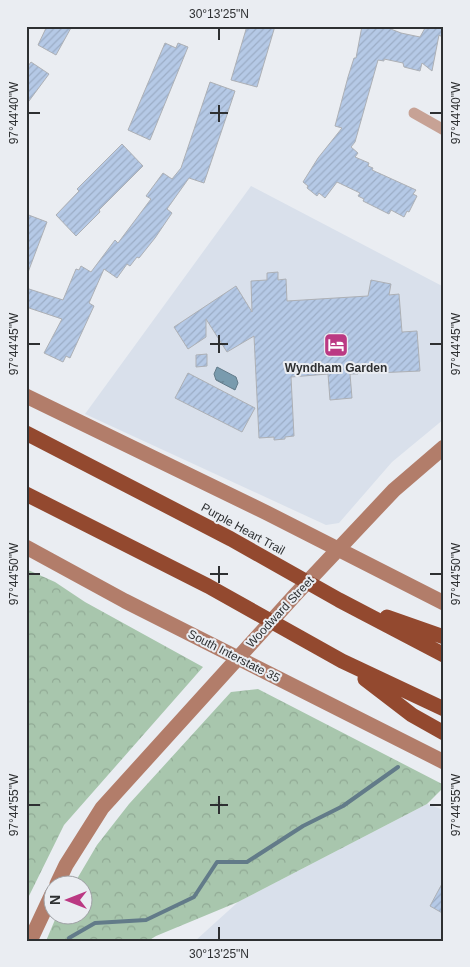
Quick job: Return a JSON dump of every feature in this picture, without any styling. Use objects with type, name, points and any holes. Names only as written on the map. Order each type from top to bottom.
[{"type":"highway","name":"Purple Heart Trail","points":[[26,433],[231,539],[339,600],[444,655]]},
{"type":"highway","points":[[26,494],[208,586],[342,662],[444,709]]},
{"type":"highway","points":[[339,600],[444,637]]},
{"type":"highway","points":[[342,662],[412,715],[444,733]]},
{"type":"main road","points":[[26,396],[339,548],[444,603]]},
{"type":"main road","name":"Woodward Street","points":[[62,874],[102,808],[339,548],[394,490],[444,447]]},
{"type":"main road","name":"South Interstate 35","points":[[26,547],[238,658],[444,762]]},
{"type":"main road","points":[[30,941],[42,915]]},
{"type":"street","points":[[414,113],[444,130]]},
{"type":"shaded area","points":[[251,186],[444,287],[444,419],[392,462],[339,523],[326,525],[85,414]]},
{"type":"shaded area","points":[[427,804],[444,810],[444,941],[195,941],[238,902]]},
{"type":"green space","points":[[26,569],[55,582],[85,602],[203,667],[64,825],[26,902]]},
{"type":"green space","points":[[258,689],[444,785],[444,787],[427,804],[238,902],[148,941],[46,941],[53,924],[92,924],[92,874],[80,874],[97,845],[129,804],[231,692]]},
{"type":"water","points":[[217,367],[236,377],[238,383],[235,390],[216,380],[214,374]]},
{"type":"building","points":[[47,26],[72,26],[56,55],[38,45]]},
{"type":"building","points":[[247,26],[275,26],[257,87],[231,80]]},
{"type":"building","points":[[362,26],[383,26],[401,33],[420,37],[425,28],[422,26],[444,26],[444,38],[439,35],[432,71],[422,63],[420,71],[404,67],[403,63],[384,59],[384,61],[378,60],[355,142],[351,147],[358,153],[355,157],[369,163],[368,166],[373,168],[372,170],[416,190],[413,194],[417,196],[409,212],[407,211],[404,217],[391,210],[389,214],[363,201],[364,199],[358,196],[360,193],[337,182],[325,198],[319,193],[317,196],[303,182],[318,158],[342,128],[335,126],[348,77],[354,58],[356,58]]},
{"type":"building","points":[[165,43],[176,48],[178,43],[188,47],[150,140],[128,130]]},
{"type":"building","points":[[31,62],[49,74],[26,105],[26,69]]},
{"type":"building","points":[[210,82],[235,91],[204,183],[189,178],[167,209],[172,213],[155,238],[139,258],[137,257],[130,266],[127,264],[117,278],[104,269],[89,303],[94,306],[70,358],[66,356],[63,362],[44,353],[62,319],[26,307],[26,288],[63,300],[76,269],[79,270],[81,266],[91,272],[115,240],[118,243],[151,199],[146,196],[163,173],[172,179],[181,168]]},
{"type":"building","points":[[122,144],[143,166],[76,236],[56,215],[79,191],[77,189]]},
{"type":"building","points":[[26,214],[47,222],[27,275],[26,275]]},
{"type":"building","name":"Wyndham Garden","points":[[278,272],[278,280],[286,279],[287,301],[368,296],[371,280],[391,284],[389,295],[399,294],[402,332],[417,331],[420,371],[376,373],[376,371],[350,374],[352,398],[330,400],[328,374],[291,377],[294,436],[274,440],[274,437],[259,438],[254,336],[227,352],[206,319],[206,337],[188,349],[174,327],[236,286],[252,312],[251,281],[267,280],[267,273]]},
{"type":"building","points":[[207,354],[207,366],[196,367],[196,355]]},
{"type":"building","points":[[188,373],[255,408],[242,432],[175,398]]},
{"type":"building","points":[[444,880],[444,914],[430,906]]},
{"type":"waterway","points":[[69,941],[69,938],[95,923],[146,920],[194,897],[217,862],[247,862],[303,826],[343,806],[398,767]]},
{"type":"place","name":"Wyndham Garden","points":[[336,345]]}]
